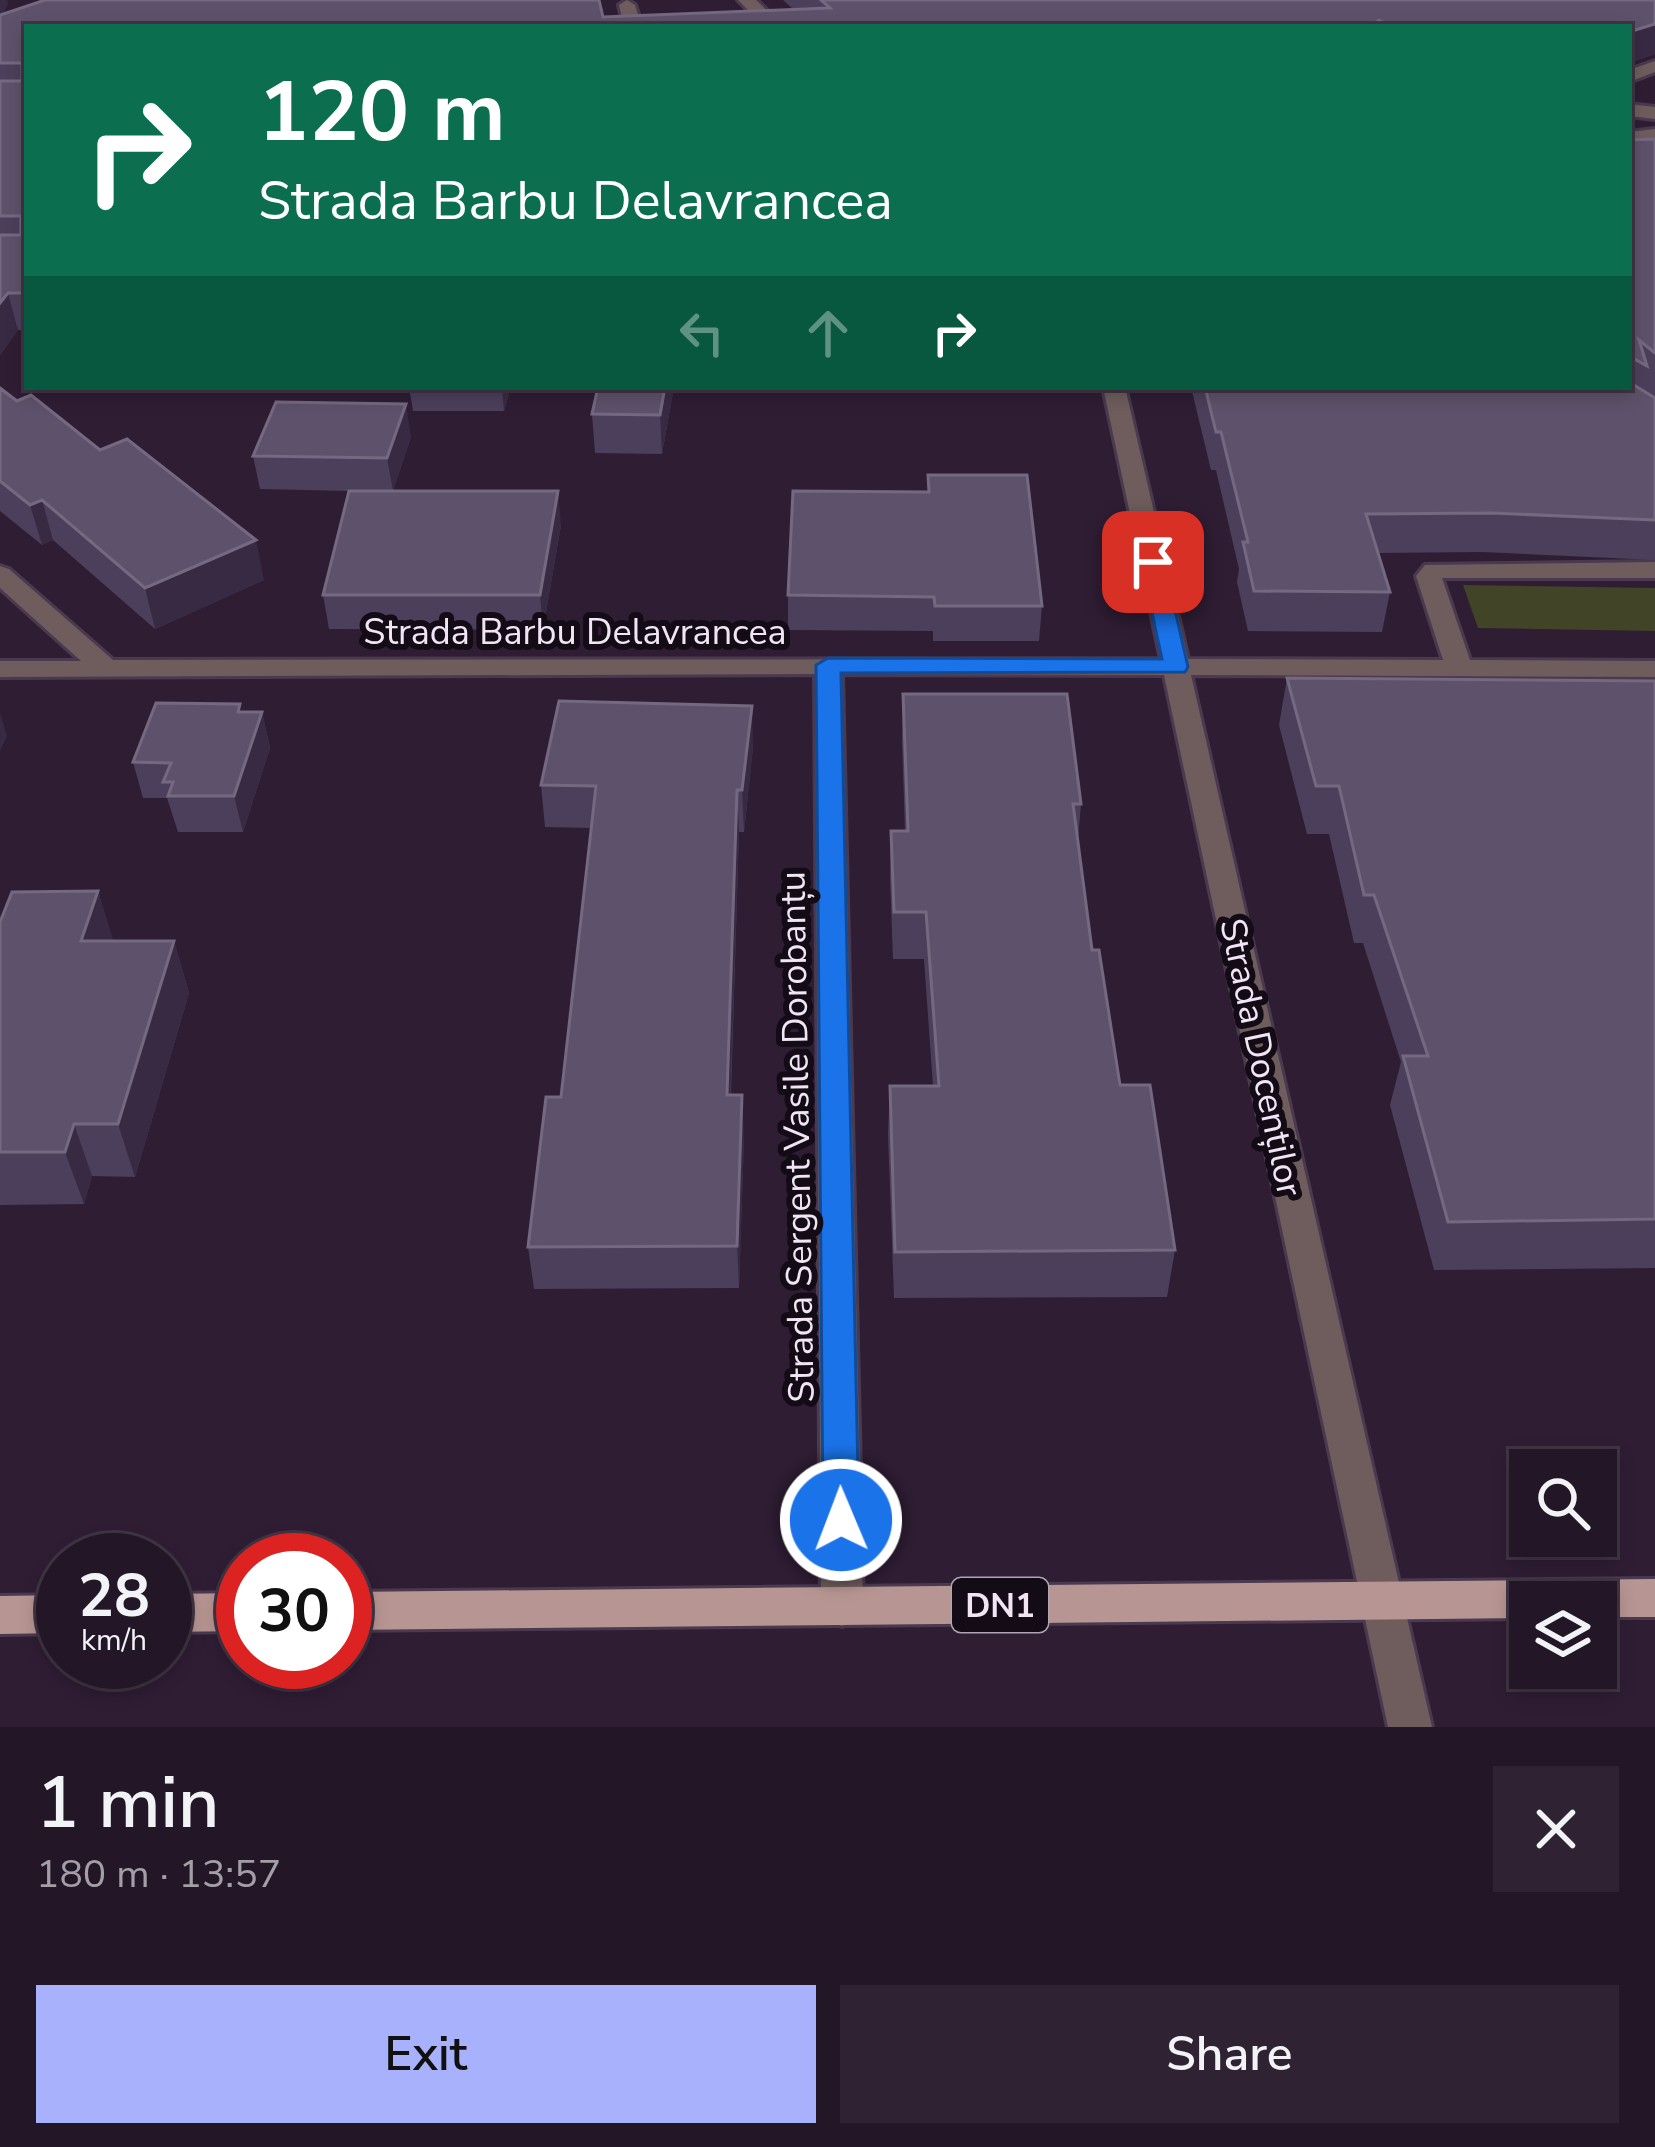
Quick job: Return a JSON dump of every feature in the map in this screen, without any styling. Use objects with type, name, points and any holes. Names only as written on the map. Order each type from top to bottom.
[{"type":"main road","name":"DN1","points":[[372,1611],[1655,1598]]},
{"type":"main road","points":[[0,1615],[36,1614]]},
{"type":"street","points":[[746,0],[772,24]]},
{"type":"street","points":[[627,5],[632,24]]},
{"type":"street","name":"Strada Docenților","points":[[1115,390],[1410,1727]]},
{"type":"street","points":[[1460,668],[1429,576],[1434,570],[1655,569]]},
{"type":"street","points":[[0,574],[105,668]]},
{"type":"street","name":"Strada Barbu Delavrancea","points":[[0,669],[828,665],[1655,670]]},
{"type":"street","name":"Strada Sergent Vasile Dorobanțu","points":[[828,665],[842,1606]]},
{"type":"green space","points":[[1463,585],[1655,588],[1655,631],[1478,628]]},
{"type":"building","points":[[45,0],[599,0],[603,17],[830,8],[821,0],[1655,0],[1655,24],[1632,31],[1632,24],[1386,24],[1379,20],[1374,24],[24,24],[24,293],[8,293],[0,303],[0,235],[21,235],[21,216],[0,216],[0,81],[22,81],[22,63],[0,63],[0,15]]},
{"type":"building","points":[[1655,139],[1655,353],[1639,340],[1647,366],[1632,358],[1632,140]]},
{"type":"building","points":[[1632,384],[1655,398],[1655,520],[1492,513],[1366,514],[1390,592],[1254,591],[1243,542],[1248,542],[1221,432],[1216,432],[1206,390],[1632,390]]},
{"type":"building","points":[[0,388],[17,401],[31,395],[100,450],[127,439],[256,540],[145,588],[42,500],[30,505],[0,481]]},
{"type":"building","points":[[597,390],[664,390],[660,415],[592,414]]},
{"type":"building","points":[[276,402],[406,404],[387,458],[253,456]]},
{"type":"building","points":[[928,475],[1027,475],[1042,606],[935,606],[934,597],[788,595],[793,491],[929,492]]},
{"type":"building","points":[[349,491],[558,491],[540,595],[323,595]]},
{"type":"building","points":[[1287,678],[1655,681],[1655,1219],[1448,1222],[1403,1056],[1428,1056],[1374,895],[1364,895],[1339,786],[1316,786]]},
{"type":"building","points":[[903,694],[1067,694],[1081,804],[1073,804],[1092,950],[1099,950],[1120,1085],[1150,1085],[1175,1250],[895,1252],[890,1086],[939,1086],[926,912],[894,912],[891,831],[908,831]]},
{"type":"building","points":[[559,701],[752,706],[742,790],[737,790],[727,1095],[742,1095],[737,1246],[528,1247],[546,1097],[561,1097],[596,786],[541,785]]},
{"type":"building","points":[[156,703],[240,704],[238,712],[262,712],[234,796],[168,796],[173,782],[163,782],[171,763],[133,762]]},
{"type":"building","points":[[98,891],[81,941],[174,941],[118,1124],[74,1124],[65,1152],[0,1152],[0,922],[12,892]]},
{"type":"route","points":[[841,1520],[828,665],[1176,667],[1153,562]]}]
